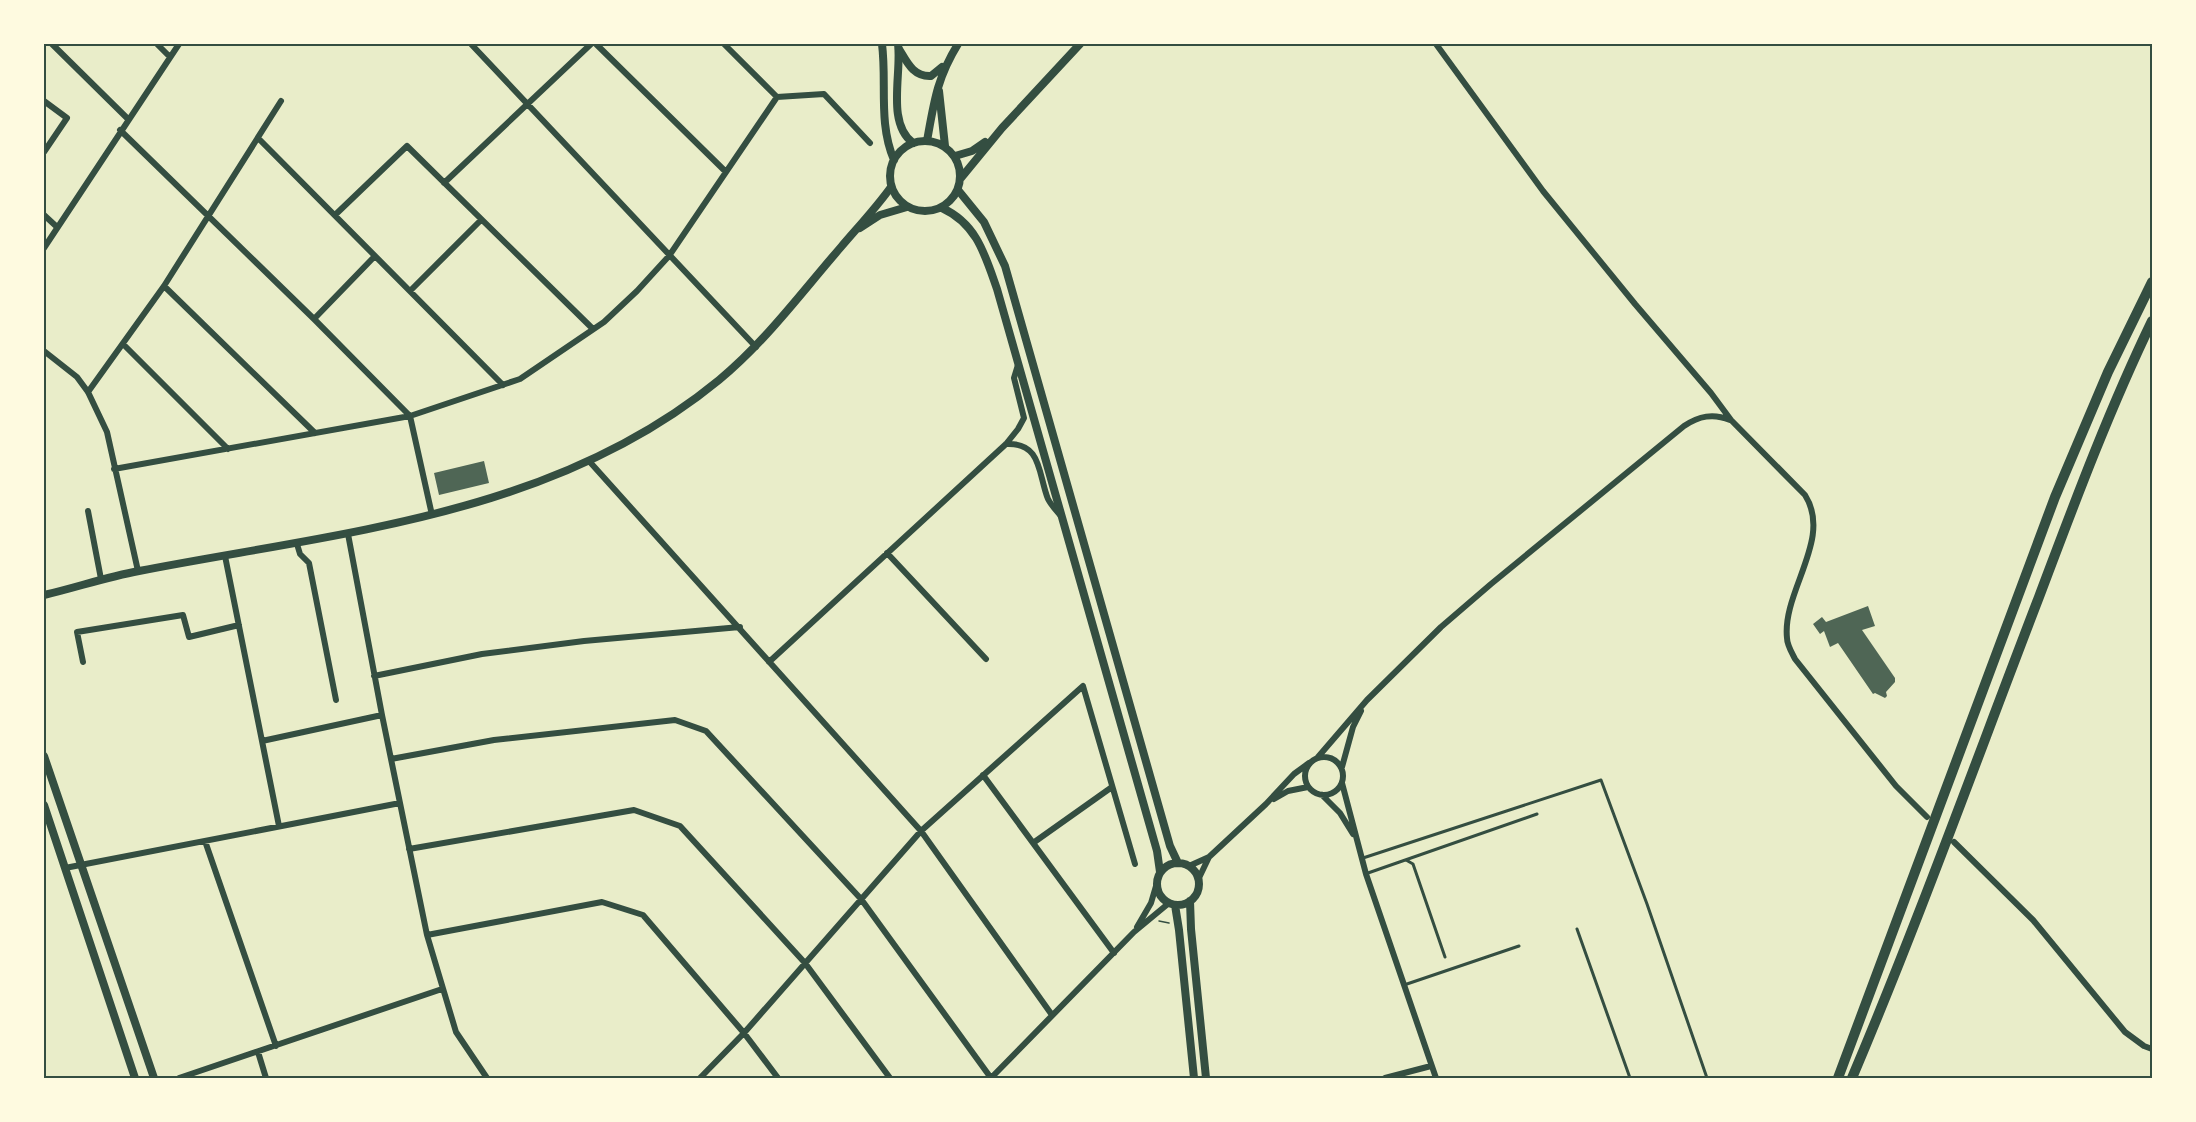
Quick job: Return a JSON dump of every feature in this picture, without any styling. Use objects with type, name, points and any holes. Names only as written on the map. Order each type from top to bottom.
[{"type":"highway","points":[[1838,1078],[2055,497],[2108,372],[2152,282]]},
{"type":"highway","points":[[1852,1078],[1948,837],[2078,494],[2125,377],[2152,321]]},
{"type":"main road","points":[[882,44],[885,94],[884,130],[894,160]]},
{"type":"main road","points":[[961,178],[1002,128],[1080,44]]},
{"type":"main road","points":[[899,46],[898,118],[902,132],[913,143]]},
{"type":"main road","points":[[955,156],[978,148],[1002,128]]},
{"type":"main road","points":[[927,141],[945,146],[955,156],[961,170],[958,190],[955,197],[942,208],[925,212],[907,207],[895,195],[891,187],[891,169],[894,160],[898,153],[913,143],[927,141]]},
{"type":"main road","points":[[958,190],[984,222],[1005,266],[1170,846],[1178,863]]},
{"type":"main road","points":[[942,208],[964,221],[981,249],[997,289],[1157,851],[1160,872],[1156,886],[1160,896],[1172,904],[1179,930],[1194,1078]]},
{"type":"main road","points":[[1160,872],[1171,864],[1178,863],[1189,866],[1195,872],[1198,880],[1197,892],[1190,901],[1191,929],[1206,1078]]},
{"type":"main road","points":[[1172,904],[1190,901]]},
{"type":"street","points":[[52,44],[128,119]]},
{"type":"street","points":[[157,44],[170,57]]},
{"type":"street","points":[[44,248],[179,44]]},
{"type":"street","points":[[471,44],[756,347]]},
{"type":"street","points":[[444,183],[591,44]]},
{"type":"street","points":[[596,44],[726,172]]},
{"type":"street","points":[[724,44],[777,97],[824,93],[870,143]]},
{"type":"street","points":[[927,141],[938,83],[945,64],[958,44]]},
{"type":"street","points":[[1436,44],[1571,226],[1731,420],[1805,495],[1812,511],[1814,526],[1787,620],[1787,639],[1795,659],[1896,786],[1927,818]]},
{"type":"street","points":[[899,46],[909,65],[923,76],[934,74],[945,64]]},
{"type":"street","points":[[938,83],[945,146]]},
{"type":"street","points":[[114,469],[410,416],[520,379],[604,322],[638,291],[669,256],[777,97]]},
{"type":"street","points":[[44,101],[67,118],[44,152]]},
{"type":"street","points":[[88,392],[164,286],[281,101]]},
{"type":"street","points":[[120,130],[410,416],[432,515]]},
{"type":"street","points":[[259,139],[503,385]]},
{"type":"street","points":[[335,215],[407,146],[593,329]]},
{"type":"street","points":[[44,594],[138,571],[297,544],[432,515],[506,495],[589,461],[671,415],[717,382],[756,347],[891,187]]},
{"type":"street","points":[[852,235],[880,215],[907,207]]},
{"type":"street","points":[[44,215],[57,227]]},
{"type":"street","points":[[410,291],[481,220]]},
{"type":"street","points":[[314,319],[375,256]]},
{"type":"street","points":[[164,286],[315,433]]},
{"type":"street","points":[[123,344],[228,449]]},
{"type":"street","points":[[44,351],[77,377],[88,392],[107,432],[138,571]]},
{"type":"street","points":[[769,662],[1006,444],[1024,418],[1014,378],[1018,364]]},
{"type":"street","points":[[1189,866],[1209,857],[1266,804],[1294,774],[1318,757],[1367,700],[1441,627],[1483,591],[1684,426],[1701,416],[1731,420]]},
{"type":"street","points":[[1006,444],[1019,444],[1033,453],[1049,502],[1062,518]]},
{"type":"street","points":[[589,461],[921,831],[1052,1016]]},
{"type":"street","points":[[88,511],[101,579]]},
{"type":"street","points":[[348,534],[374,676],[427,935],[456,1032],[487,1078]]},
{"type":"street","points":[[297,544],[300,554],[309,563],[336,700]]},
{"type":"street","points":[[887,553],[986,659]]},
{"type":"street","points":[[225,556],[279,826]]},
{"type":"street","points":[[83,662],[77,632],[183,615],[189,637],[239,626]]},
{"type":"street","points":[[374,676],[482,654],[584,640],[740,627]]},
{"type":"street","points":[[700,1078],[744,1033],[921,831],[1083,686],[1135,864]]},
{"type":"street","points":[[1367,700],[1353,727],[1342,767],[1342,783],[1366,874],[1436,1078]]},
{"type":"street","points":[[262,741],[382,715]]},
{"type":"street","points":[[391,759],[494,740],[675,720],[706,730],[861,899],[991,1078],[1134,932],[1172,904]]},
{"type":"street","points":[[44,756],[45,766],[154,1078]]},
{"type":"street","points":[[1318,757],[1329,757],[1342,767]]},
{"type":"street","points":[[1308,787],[1305,774],[1309,763]]},
{"type":"street","points":[[983,776],[1114,953]]},
{"type":"street","points":[[1321,795],[1333,793],[1342,783]]},
{"type":"street","points":[[1033,843],[1112,787]]},
{"type":"street","points":[[1266,804],[1288,791],[1308,787],[1321,795],[1340,813],[1356,840]]},
{"type":"street","points":[[65,868],[400,803]]},
{"type":"street","points":[[44,805],[135,1078]]},
{"type":"street","points":[[409,849],[634,810],[680,826],[805,963],[890,1078]]},
{"type":"street","points":[[205,841],[276,1046]]},
{"type":"street","points":[[1954,842],[2033,920],[2125,1032],[2152,1049]]},
{"type":"street","points":[[1198,880],[1209,857]]},
{"type":"street","points":[[1134,932],[1147,911],[1156,886]]},
{"type":"street","points":[[427,935],[602,902],[643,915],[744,1033],[778,1078]]},
{"type":"street","points":[[179,1078],[442,989]]},
{"type":"street","points":[[258,1052],[266,1078]]},
{"type":"street","points":[[1385,1078],[1431,1066]]},
{"type":"lane","points":[[1362,858],[1600,780],[1647,904],[1707,1078]]},
{"type":"lane","points":[[1366,874],[1537,814]]},
{"type":"lane","points":[[1406,860],[1413,864],[1445,957]]},
{"type":"lane","points":[[1577,929],[1630,1078]]},
{"type":"lane","points":[[1403,985],[1519,946]]},
{"type":"path","points":[[1154,922],[1169,923],[1174,928]]},
{"type":"building","points":[[484,461],[489,483],[439,495],[434,473]]},
{"type":"building","points":[[1868,606],[1875,626],[1862,630],[1895,678],[1885,698],[1873,694],[1838,643],[1830,647],[1824,631],[1820,634],[1813,624],[1822,617],[1826,622]]}]
